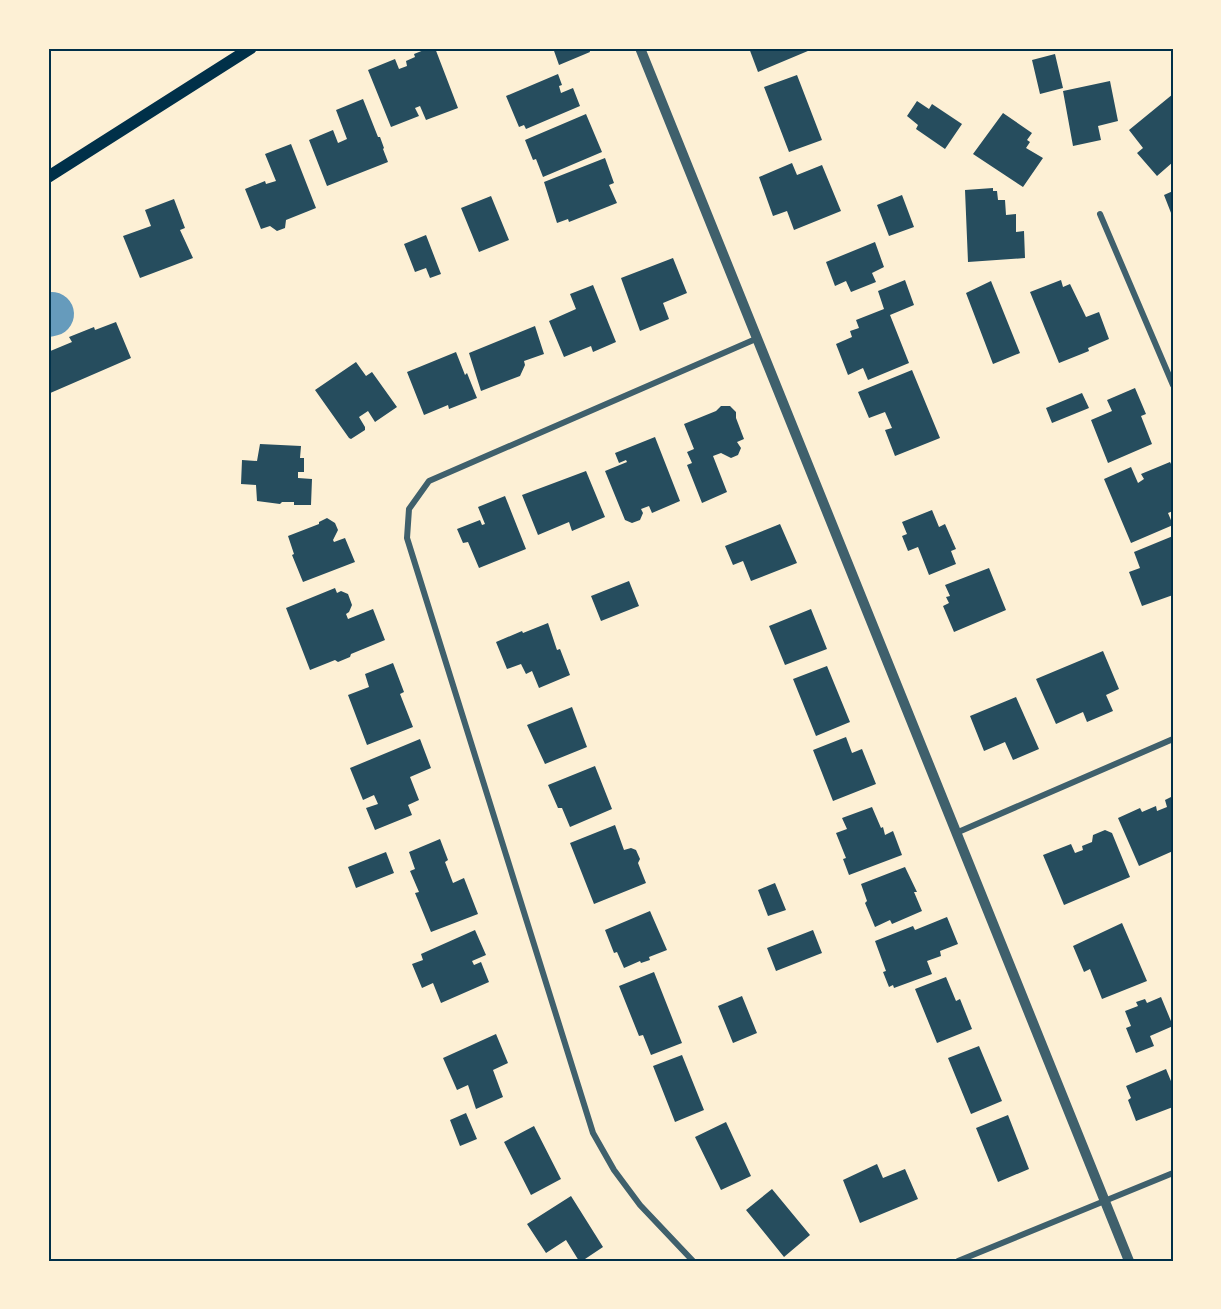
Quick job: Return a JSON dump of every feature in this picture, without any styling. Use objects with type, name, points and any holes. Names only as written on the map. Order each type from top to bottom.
[{"type":"main road","points":[[48,177],[251,48]]},
{"type":"street","points":[[639,48],[1129,1261]]},
{"type":"street","points":[[1100,214],[1173,385]]},
{"type":"street","points":[[693,1261],[640,1205],[614,1170],[593,1133],[407,538],[409,509],[429,482],[758,338]]},
{"type":"street","points":[[956,833],[1173,739]]},
{"type":"street","points":[[958,1261],[1173,1173]]},
{"type":"building","points":[[435,48],[458,108],[426,120],[420,106],[415,108],[419,116],[391,127],[368,70],[395,59],[399,69],[407,66],[406,61],[415,57],[414,54]]},
{"type":"building","points":[[553,48],[589,48],[590,52],[559,65]]},
{"type":"building","points":[[749,48],[815,48],[758,72]]},
{"type":"building","points":[[1055,54],[1063,88],[1040,94],[1032,60]]},
{"type":"building","points":[[558,74],[562,85],[559,86],[561,93],[573,88],[580,106],[526,129],[524,125],[519,127],[506,96]]},
{"type":"building","points":[[797,75],[822,140],[789,152],[764,87]]},
{"type":"building","points":[[1110,81],[1118,121],[1098,126],[1101,140],[1073,146],[1063,91]]},
{"type":"building","points":[[1173,94],[1173,162],[1157,176],[1137,153],[1143,148],[1129,130]]},
{"type":"building","points":[[363,99],[388,162],[327,186],[309,140],[333,130],[338,143],[347,139],[336,110]]},
{"type":"building","points":[[917,101],[929,109],[932,104],[962,124],[945,149],[916,129],[918,125],[907,116]]},
{"type":"building","points":[[1003,113],[1032,133],[1027,140],[1030,142],[1026,148],[1043,158],[1023,187],[973,154]]},
{"type":"building","points":[[586,114],[602,152],[543,177],[525,140]]},
{"type":"building","points":[[291,144],[316,208],[286,220],[285,228],[277,231],[270,226],[261,229],[245,189],[265,181],[266,184],[276,181],[265,154]]},
{"type":"building","points":[[605,158],[614,183],[609,185],[617,203],[569,222],[568,219],[557,223],[544,182]]},
{"type":"building","points":[[792,163],[797,175],[822,165],[841,211],[794,230],[787,211],[773,216],[759,177]]},
{"type":"building","points":[[993,188],[993,191],[997,191],[998,200],[1005,200],[1006,215],[1016,214],[1016,232],[1024,231],[1025,258],[968,262],[965,190]]},
{"type":"building","points":[[1173,191],[1173,218],[1164,195]]},
{"type":"building","points":[[902,195],[914,227],[889,236],[877,205]]},
{"type":"building","points":[[491,196],[509,240],[479,252],[461,208]]},
{"type":"building","points":[[174,199],[185,228],[180,230],[193,258],[140,278],[123,236],[151,226],[145,210]]},
{"type":"building","points":[[426,235],[441,274],[430,278],[426,268],[415,272],[404,244]]},
{"type":"building","points":[[875,242],[884,267],[872,273],[876,282],[851,292],[846,281],[835,286],[826,262]]},
{"type":"building","points":[[673,258],[687,293],[663,303],[669,319],[640,331],[621,278]]},
{"type":"building","points":[[905,280],[914,305],[890,315],[909,363],[868,380],[863,368],[848,375],[836,344],[852,337],[850,331],[859,328],[856,320],[884,309],[878,291]]},
{"type":"building","points":[[1061,280],[1063,287],[1070,284],[1086,317],[1099,312],[1109,339],[1088,348],[1089,351],[1059,363],[1030,292]]},
{"type":"building","points":[[991,281],[1020,353],[993,364],[966,293]]},
{"type":"building","points":[[593,285],[616,342],[593,352],[591,346],[564,357],[549,321],[576,309],[570,294]]},
{"type":"building","points":[[116,322],[131,358],[48,394],[48,352],[72,342],[69,337],[94,327],[95,330]]},
{"type":"building","points":[[535,326],[544,354],[524,361],[525,365],[520,376],[481,391],[469,353]]},
{"type":"building","points":[[456,352],[477,398],[449,409],[448,405],[424,415],[407,372]]},
{"type":"building","points":[[356,362],[366,376],[372,372],[397,407],[375,422],[368,411],[359,417],[365,430],[351,439],[315,390]]},
{"type":"building","points":[[912,370],[940,438],[895,456],[885,430],[892,428],[885,412],[869,418],[858,392]]},
{"type":"building","points":[[1135,388],[1146,414],[1141,416],[1152,444],[1108,463],[1091,420],[1112,411],[1107,400]]},
{"type":"building","points":[[1082,393],[1089,408],[1052,423],[1046,408]]},
{"type":"building","points":[[721,406],[730,406],[736,412],[744,439],[737,442],[741,448],[738,455],[731,458],[721,453],[713,456],[727,492],[702,503],[687,465],[692,463],[687,452],[694,449],[684,424],[716,411]]},
{"type":"building","points":[[655,437],[680,501],[652,513],[649,506],[641,509],[643,513],[640,520],[632,523],[625,520],[605,471],[627,462],[626,460],[619,463],[615,453]]},
{"type":"building","points":[[260,444],[301,446],[300,458],[304,458],[304,472],[298,472],[298,478],[312,479],[311,505],[257,501],[256,485],[241,484],[242,460],[257,461]]},
{"type":"building","points":[[1170,462],[1173,468],[1173,511],[1168,513],[1173,525],[1131,543],[1104,479],[1131,467],[1138,483],[1144,479],[1141,474]]},
{"type":"building","points":[[586,471],[605,517],[572,531],[569,522],[538,535],[522,495]]},
{"type":"building","points":[[505,496],[526,549],[479,568],[468,542],[463,543],[457,529],[480,520],[482,525],[485,524],[478,507]]},
{"type":"building","points":[[932,510],[939,527],[945,524],[956,549],[951,551],[956,564],[929,575],[918,547],[908,551],[902,536],[907,534],[902,522]]},
{"type":"building","points":[[327,518],[335,523],[338,530],[334,542],[345,538],[355,562],[303,582],[292,555],[294,554],[288,536],[319,524]]},
{"type":"building","points":[[780,524],[797,563],[751,581],[743,561],[733,565],[725,546]]},
{"type":"building","points":[[1173,536],[1173,595],[1142,606],[1129,572],[1140,568],[1134,552]]},
{"type":"building","points":[[989,568],[1006,610],[954,632],[943,606],[949,603],[946,597],[950,596],[945,585]]},
{"type":"building","points":[[629,581],[639,606],[601,621],[591,596]]},
{"type":"building","points":[[335,588],[337,593],[341,591],[348,594],[352,605],[346,614],[348,619],[373,609],[385,640],[338,662],[335,660],[310,670],[286,608]]},
{"type":"building","points":[[811,609],[827,649],[785,665],[769,626]]},
{"type":"building","points":[[548,623],[557,650],[560,649],[570,675],[539,688],[532,671],[526,674],[521,664],[507,669],[496,642]]},
{"type":"building","points":[[1103,651],[1119,689],[1106,695],[1113,711],[1087,722],[1083,712],[1056,724],[1036,679]]},
{"type":"building","points":[[393,663],[404,692],[400,694],[413,727],[367,745],[348,695],[369,687],[365,674]]},
{"type":"building","points":[[827,666],[850,722],[816,736],[793,679]]},
{"type":"building","points":[[1016,697],[1039,749],[1013,760],[1005,742],[984,751],[970,716]]},
{"type":"building","points":[[572,707],[587,747],[545,764],[527,725]]},
{"type":"building","points":[[846,737],[852,753],[862,749],[876,784],[833,801],[813,750]]},
{"type":"building","points":[[420,739],[431,768],[410,777],[419,800],[408,805],[412,815],[375,830],[366,808],[378,804],[374,795],[363,800],[350,768]]},
{"type":"building","points":[[595,766],[612,809],[570,827],[562,808],[558,808],[548,785]]},
{"type":"building","points":[[1173,796],[1173,851],[1139,866],[1118,818],[1140,808],[1142,812],[1156,806],[1157,811],[1167,807],[1165,800]]},
{"type":"building","points":[[872,807],[885,835],[893,831],[902,855],[849,875],[843,859],[846,858],[836,833],[847,829],[842,818]]},
{"type":"building","points":[[615,825],[624,850],[631,848],[636,850],[640,859],[638,863],[646,883],[594,904],[570,843]]},
{"type":"building","points":[[1105,830],[1112,833],[1130,877],[1064,905],[1043,855],[1071,844],[1075,853],[1083,850],[1082,846],[1092,842],[1093,835]]},
{"type":"building","points":[[440,839],[453,883],[464,878],[478,914],[431,932],[415,893],[419,892],[410,871],[415,869],[409,852]]},
{"type":"building","points":[[386,852],[394,873],[356,888],[348,867]]},
{"type":"building","points":[[905,867],[917,892],[914,892],[922,911],[892,924],[890,920],[875,927],[865,903],[867,901],[861,884]]},
{"type":"building","points":[[775,883],[786,910],[768,916],[758,890]]},
{"type":"building","points":[[650,911],[667,950],[649,957],[650,960],[641,963],[640,961],[624,968],[617,952],[614,953],[605,930]]},
{"type":"building","points":[[947,917],[958,944],[940,951],[941,956],[927,961],[932,974],[894,988],[893,985],[889,987],[875,941],[913,926],[915,930]]},
{"type":"building","points":[[1122,923],[1147,981],[1102,999],[1090,969],[1084,972],[1073,946]]},
{"type":"building","points":[[475,930],[486,955],[472,961],[474,965],[481,962],[489,982],[441,1003],[433,983],[422,988],[412,964],[423,960],[421,954]]},
{"type":"building","points":[[813,930],[822,953],[776,971],[767,948]]},
{"type":"building","points":[[654,972],[682,1043],[651,1055],[643,1035],[639,1036],[619,986]]},
{"type":"building","points":[[946,977],[956,1001],[960,999],[972,1029],[937,1043],[915,989]]},
{"type":"building","points":[[742,996],[757,1033],[733,1043],[718,1006]]},
{"type":"building","points":[[1161,997],[1173,1026],[1150,1036],[1154,1046],[1136,1053],[1126,1028],[1131,1026],[1125,1011],[1138,1006],[1136,1002],[1145,999],[1147,1003]]},
{"type":"building","points":[[496,1034],[508,1063],[493,1070],[503,1097],[476,1109],[468,1085],[457,1090],[443,1058]]},
{"type":"building","points":[[979,1046],[1002,1101],[971,1114],[948,1058]]},
{"type":"building","points":[[682,1055],[704,1110],[675,1122],[653,1066]]},
{"type":"building","points":[[1166,1069],[1173,1086],[1173,1107],[1136,1121],[1128,1100],[1131,1098],[1126,1086]]},
{"type":"building","points":[[466,1113],[477,1139],[460,1146],[450,1120]]},
{"type":"building","points":[[1008,1115],[1029,1169],[998,1182],[976,1128]]},
{"type":"building","points":[[726,1122],[751,1176],[721,1190],[695,1137]]},
{"type":"building","points":[[534,1126],[561,1179],[531,1195],[504,1142]]},
{"type":"building","points":[[877,1164],[883,1178],[905,1169],[918,1199],[860,1223],[843,1180]]},
{"type":"building","points":[[772,1189],[810,1235],[784,1257],[746,1210]]},
{"type":"building","points":[[571,1196],[603,1247],[582,1261],[579,1261],[566,1240],[546,1253],[527,1224]]},
{"type":"waterway","points":[[48,315],[52,314]]}]
